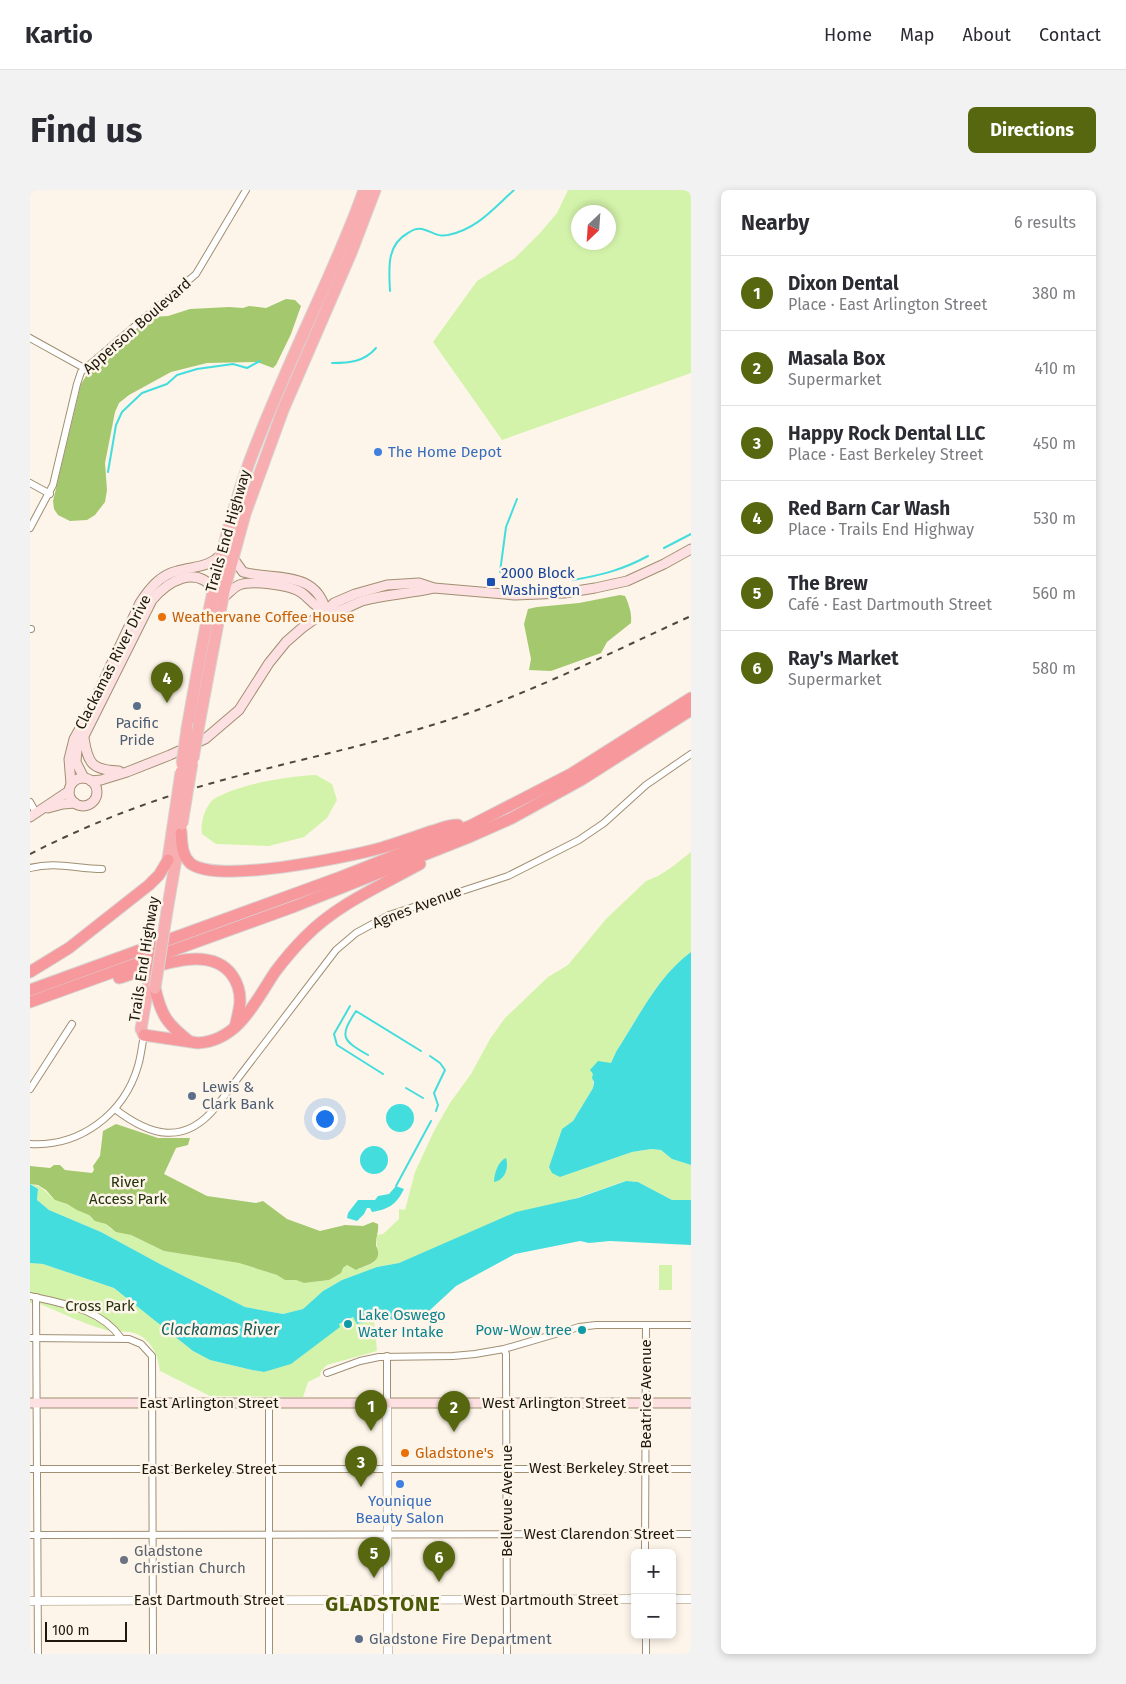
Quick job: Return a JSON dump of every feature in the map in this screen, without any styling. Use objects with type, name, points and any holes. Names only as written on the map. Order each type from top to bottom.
[{"type":"highway","name":"Trails End Highway","points":[[144,1035],[147,1031],[151,989],[187,764],[187,729],[220,555],[249,464],[348,233],[364,190]]},
{"type":"highway","name":"Trails End Highway","points":[[187,764],[199,724],[224,597],[245,514],[272,439],[351,253],[375,190]]},
{"type":"highway","points":[[30,990],[338,878],[472,825],[571,774],[691,698]]},
{"type":"highway","points":[[30,1002],[293,906],[467,838],[512,818],[581,780],[691,710]]},
{"type":"highway","points":[[178,827],[183,850],[191,863],[203,869],[229,870],[283,868],[320,862],[380,848],[454,824],[472,825]]},
{"type":"highway","name":"Trails End Highway","points":[[163,912],[168,860],[178,827]]},
{"type":"highway","points":[[144,1035],[207,1043],[229,1033],[249,1013],[287,957],[305,937],[327,918],[352,901],[467,838]]},
{"type":"highway","points":[[30,972],[75,944],[149,885],[155,880],[168,860]]},
{"type":"highway","points":[[78,985],[109,980],[192,958],[210,960],[226,968],[238,987],[240,1004],[235,1027]]},
{"type":"highway","points":[[151,989],[166,1020],[174,1030],[191,1042]]},
{"type":"main road","points":[[224,597],[238,585],[246,583],[283,585],[302,593],[315,606],[326,611],[339,611],[385,595],[419,592],[434,588],[516,594],[564,593],[627,581],[691,549]]},
{"type":"main road","name":"Clackamas River Drive","points":[[75,803],[70,798],[69,759],[74,739],[140,603],[160,579],[168,574],[207,566],[220,555]]},
{"type":"main road","points":[[233,558],[243,572],[289,578],[305,583],[323,600],[326,611]]},
{"type":"main road","name":"Clackamas River Drive","points":[[97,792],[96,787],[76,762],[77,750],[152,600],[158,592],[171,583],[188,577],[203,579],[214,589]]},
{"type":"main road","points":[[33,815],[70,788],[77,780],[101,780],[127,772],[205,739],[239,710],[269,663],[286,642],[326,611]]},
{"type":"main road","points":[[84,738],[88,756],[96,768],[127,772]]},
{"type":"main road","points":[[33,815],[63,804],[75,803],[83,806],[91,803],[97,792],[127,772]]},
{"type":"main road","name":"East Arlington Street","points":[[33,1403],[387,1403]]},
{"type":"main road","name":"West Arlington Street","points":[[387,1403],[691,1403]]},
{"type":"street","name":"Apperson Boulevard","points":[[30,528],[50,494],[77,384],[84,368],[196,274],[246,190]]},
{"type":"street","points":[[30,338],[84,368]]},
{"type":"street","points":[[30,483],[50,494]]},
{"type":"street","name":"Agnes Avenue","points":[[115,1109],[136,1124],[152,1131],[177,1132],[194,1126],[208,1116],[332,955],[356,932],[389,915],[508,876],[572,844],[595,831],[646,785],[691,754]]},
{"type":"street","points":[[30,802],[33,815]]},
{"type":"street","points":[[30,868],[58,864],[102,869]]},
{"type":"street","points":[[30,1089],[72,1024]]},
{"type":"street","points":[[30,1144],[49,1143],[78,1136],[99,1124],[115,1109],[128,1090],[138,1068],[144,1035]]},
{"type":"street","points":[[38,1654],[33,1601],[33,1297],[73,1306],[86,1312],[107,1322],[120,1338]]},
{"type":"street","points":[[327,1373],[360,1361],[387,1356],[453,1356],[504,1349],[579,1327],[596,1324],[691,1324]]},
{"type":"street","name":"Beatrice Avenue","points":[[645,1549],[646,1325]]},
{"type":"street","points":[[33,1338],[120,1338],[137,1341],[151,1354],[153,1403],[153,1654]]},
{"type":"street","name":"Bellevue Avenue","points":[[504,1349],[506,1354],[507,1654]]},
{"type":"street","points":[[387,1356],[388,1654]]},
{"type":"street","points":[[269,1403],[269,1654]]},
{"type":"street","name":"West Berkeley Street","points":[[388,1468],[691,1468]]},
{"type":"street","name":"East Berkeley Street","points":[[33,1469],[388,1468]]},
{"type":"street","name":"West Clarendon Street","points":[[33,1535],[691,1534]]},
{"type":"street","name":"West Dartmouth Street","points":[[388,1600],[631,1599]]},
{"type":"street","points":[[676,1599],[691,1599]]},
{"type":"street","name":"East Dartmouth Street","points":[[33,1601],[388,1600]]},
{"type":"street","points":[[646,1639],[646,1654]]},
{"type":"green space","points":[[568,190],[691,190],[691,373],[502,440],[433,342],[477,281],[515,258],[557,213]]},
{"type":"green space","points":[[286,299],[295,300],[301,306],[291,334],[273,368],[257,362],[207,363],[171,372],[129,395],[119,403],[115,412],[105,463],[107,490],[105,502],[95,515],[87,520],[70,521],[58,515],[54,509],[53,501],[81,384],[92,367],[152,317],[168,316],[190,309],[243,308],[249,306],[266,308]]},
{"type":"green space","points":[[620,595],[625,596],[628,602],[631,623],[607,642],[601,653],[551,671],[529,670],[531,659],[524,624],[528,609],[579,603]]},
{"type":"green space","points":[[316,775],[332,784],[337,800],[327,818],[304,837],[269,846],[216,844],[202,834],[204,815],[214,799],[250,785],[292,777]]},
{"type":"green space","points":[[691,852],[691,952],[679,962],[649,998],[611,1063],[593,1074],[593,1088],[573,1121],[562,1129],[549,1167],[560,1177],[632,1152],[651,1149],[661,1150],[672,1159],[691,1165],[691,1200],[672,1200],[638,1182],[625,1181],[435,1248],[399,1263],[377,1267],[342,1280],[323,1291],[303,1309],[283,1314],[245,1307],[101,1232],[49,1210],[37,1200],[38,1189],[31,1184],[41,1188],[53,1198],[106,1224],[111,1229],[131,1235],[164,1251],[239,1263],[278,1275],[285,1280],[296,1280],[304,1283],[329,1280],[347,1265],[356,1270],[371,1264],[378,1256],[377,1235],[383,1234],[399,1219],[399,1209],[405,1210],[415,1172],[434,1131],[450,1103],[471,1074],[490,1039],[505,1018],[548,977],[568,965],[606,919],[646,881],[672,867]]},
{"type":"green space","name":"River Access Park","points":[[116,1124],[158,1138],[190,1138],[188,1145],[176,1148],[164,1174],[207,1196],[256,1203],[263,1201],[287,1219],[320,1231],[345,1225],[363,1226],[373,1222],[378,1224],[377,1259],[371,1264],[356,1270],[347,1265],[341,1273],[329,1280],[304,1283],[296,1280],[285,1280],[277,1275],[239,1263],[164,1251],[131,1235],[116,1232],[106,1224],[95,1221],[89,1215],[55,1200],[46,1190],[38,1185],[30,1184],[30,1166],[50,1168],[54,1165],[60,1165],[65,1170],[92,1173],[94,1170],[93,1166],[100,1156],[103,1131]]},
{"type":"green space","name":"Cross Park","points":[[30,1263],[43,1264],[114,1288],[193,1351],[210,1360],[264,1372],[273,1369],[339,1324],[354,1317],[357,1324],[374,1320],[377,1351],[327,1365],[321,1371],[320,1376],[308,1382],[303,1397],[210,1396],[160,1371],[155,1352],[142,1337],[129,1332],[98,1328],[40,1304],[30,1303]]},
{"type":"green space","points":[[659,1265],[672,1265],[672,1290],[659,1290]]},
{"type":"water","points":[[691,952],[691,1165],[672,1159],[661,1150],[651,1149],[632,1152],[560,1177],[552,1173],[549,1167],[562,1129],[573,1121],[593,1088],[593,1074],[590,1070],[598,1061],[611,1063],[616,1052],[659,985],[668,973]]},
{"type":"water","points":[[400,1104],[410,1108],[414,1118],[410,1128],[400,1132],[390,1128],[386,1118],[390,1108]]},
{"type":"water","points":[[374,1146],[384,1150],[388,1160],[384,1170],[374,1174],[364,1170],[360,1160],[364,1150]]},
{"type":"water","points":[[506,1158],[507,1166],[505,1173],[501,1179],[494,1182],[497,1168]]},
{"type":"water","name":"Clackamas River","points":[[626,1181],[638,1182],[672,1200],[691,1200],[691,1245],[610,1241],[589,1243],[580,1241],[515,1254],[456,1286],[429,1311],[410,1319],[374,1320],[357,1324],[353,1317],[339,1324],[340,1327],[291,1364],[264,1372],[210,1360],[193,1351],[114,1288],[43,1264],[30,1263],[30,1184],[38,1189],[37,1200],[49,1210],[101,1232],[245,1307],[283,1314],[303,1309],[323,1291],[342,1280],[377,1267],[399,1263],[516,1212],[578,1198]]},
{"type":"water","points":[[396,1186],[404,1189],[398,1199],[391,1205],[372,1212],[370,1208],[367,1208],[357,1221],[347,1218],[348,1213],[358,1200],[375,1200],[378,1196],[389,1194]]},
{"type":"waterway","points":[[390,291],[390,258],[392,251],[401,238],[411,231],[418,229],[434,234],[448,235],[468,228],[484,217],[514,190]]},
{"type":"waterway","points":[[332,363],[356,361],[376,348]]},
{"type":"waterway","points":[[108,472],[116,425],[122,412],[142,393],[167,384],[177,375],[197,369],[233,364],[247,368],[260,361]]},
{"type":"waterway","points":[[500,572],[506,527],[517,499]]},
{"type":"waterway","points":[[664,548],[691,534]]},
{"type":"waterway","points":[[573,580],[612,571],[648,556]]},
{"type":"waterway","points":[[350,1006],[334,1034],[337,1045],[383,1074]]},
{"type":"waterway","points":[[368,1055],[348,1041],[346,1037],[345,1032],[356,1011],[421,1051]]},
{"type":"waterway","points":[[430,1056],[440,1063],[445,1070],[434,1093],[438,1105],[436,1111]]},
{"type":"waterway","points":[[406,1088],[423,1098]]},
{"type":"waterway","points":[[396,1186],[431,1121]]},
{"type":"railway","points":[[30,854],[90,826],[174,795],[224,780],[400,735],[463,715],[562,676],[691,616]]},
{"type":"place","name":"The Home Depot","points":[[378,452]]},
{"type":"place","name":"2000 Block Washington","points":[[491,582]]},
{"type":"place","name":"Weathervane Coffee House","points":[[162,617]]},
{"type":"place","name":"Red Barn Car Wash","points":[[167,703]]},
{"type":"place","name":"Pacific Pride","points":[[137,706]]},
{"type":"place","name":"Lewis & Clark Bank","points":[[192,1096]]},
{"type":"place","name":"Lake Oswego Water Intake","points":[[348,1324]]},
{"type":"place","name":"Pow-Wow tree","points":[[582,1330]]},
{"type":"place","name":"Dixon Dental","points":[[371,1431]]},
{"type":"place","name":"Masala Box","points":[[454,1432]]},
{"type":"place","name":"Gladstone's","points":[[405,1453]]},
{"type":"place","name":"Younique Beauty Salon","points":[[400,1484]]},
{"type":"place","name":"Happy Rock Dental LLC","points":[[361,1487]]},
{"type":"place","name":"Gladstone Christian Church","points":[[124,1560]]},
{"type":"place","name":"The Brew","points":[[374,1578]]},
{"type":"place","name":"Ray's Market","points":[[439,1582]]},
{"type":"place","name":"Gladstone Fire Department","points":[[359,1639]]},
{"type":"district","name":"GLADSTONE","points":[[383,1604]]}]
